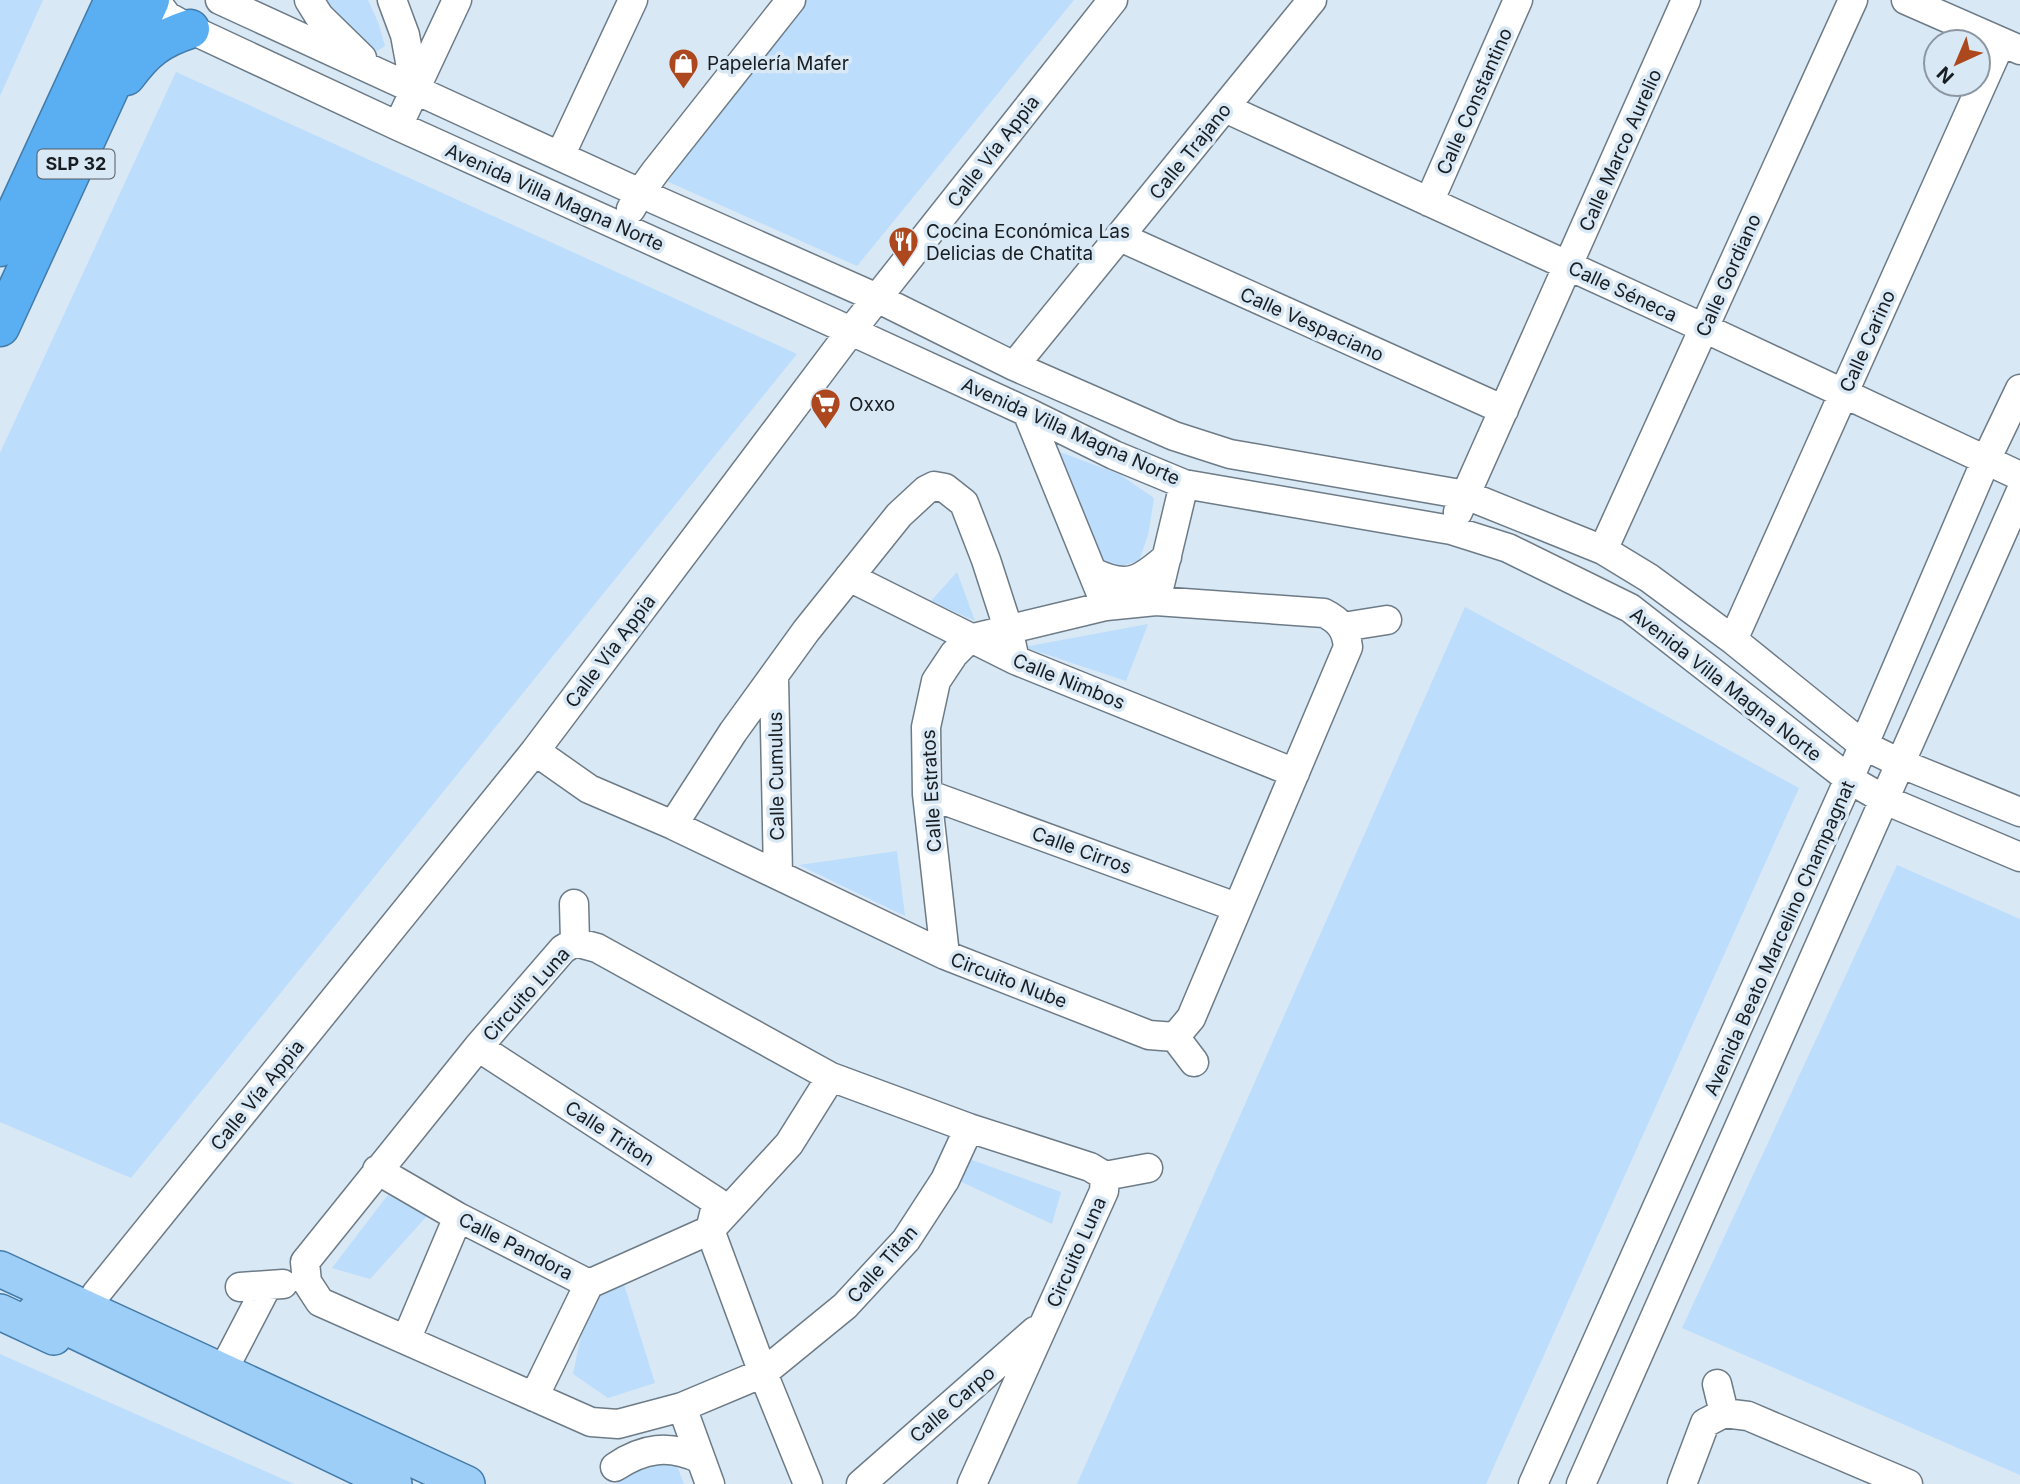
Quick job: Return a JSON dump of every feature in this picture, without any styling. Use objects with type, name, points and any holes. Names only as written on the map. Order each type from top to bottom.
[{"type":"highway","name":"SLP 32","points":[[0,247],[8,222],[114,0]]},
{"type":"highway","name":"SLP 32","points":[[0,327],[153,0]]},
{"type":"highway","points":[[87,141],[127,74],[151,47],[197,15]]},
{"type":"main road","points":[[0,1251],[230,1357],[274,1410],[394,1484]]},
{"type":"main road","points":[[0,1269],[156,1355],[274,1410],[467,1484]]},
{"type":"main road","points":[[0,1295],[156,1355]]},
{"type":"main road","points":[[0,1312],[198,1405],[274,1410]]},
{"type":"street","name":"Avenida Villa Magna Norte","points":[[153,0],[167,16],[197,15],[398,126],[1027,412],[1114,456],[1184,484],[1451,530],[1508,548],[1630,608],[1849,779],[1885,800],[2020,857]]},
{"type":"street","name":"Avenida Villa Magna Norte","points":[[220,0],[640,193],[877,298],[1014,366],[1201,447],[1466,495],[1602,550],[1649,578],[1733,640],[1863,745],[1902,764],[2020,812]]},
{"type":"street","points":[[309,0],[319,16],[380,74]]},
{"type":"street","points":[[392,0],[405,35],[415,89]]},
{"type":"street","points":[[398,126],[457,0]]},
{"type":"street","points":[[560,156],[633,0]]},
{"type":"street","points":[[622,228],[640,193],[791,0]]},
{"type":"street","name":"Calle Vía Appia","points":[[96,1294],[535,751],[851,331],[1113,0]]},
{"type":"street","name":"Calle Trajano","points":[[1014,366],[1312,0]]},
{"type":"street","name":"Calle Constantino","points":[[1429,202],[1517,0]]},
{"type":"street","name":"Calle Marco Aurelio","points":[[1451,530],[1686,0]]},
{"type":"street","name":"Calle Gordiano","points":[[1602,550],[1853,0]]},
{"type":"street","points":[[1906,0],[2011,46]]},
{"type":"street","name":"Calle Carino","points":[[1733,640],[1843,394],[2011,46]]},
{"type":"street","name":"Calle Séneca","points":[[1225,108],[2020,476]]},
{"type":"street","name":"Calle Vespaciano","points":[[1120,237],[1504,411]]},
{"type":"street","name":"Avenida Beato Marcelino Champagnat","points":[[1533,1484],[1849,779],[1986,460],[2020,389]]},
{"type":"street","points":[[1027,412],[1106,606]]},
{"type":"street","points":[[673,825],[726,743],[806,631],[931,478],[955,494],[970,515],[1015,660]]},
{"type":"street","points":[[1156,601],[1184,484]]},
{"type":"street","points":[[1581,1484],[2020,493]]},
{"type":"street","points":[[1093,572],[1111,580],[1130,581],[1146,575],[1167,558]]},
{"type":"street","name":"Calle Nimbos","points":[[849,577],[1015,660],[1295,773]]},
{"type":"street","points":[[969,639],[1106,606],[1156,601],[1324,613],[1335,618],[1343,627],[1348,647],[1191,1018],[1175,1037],[1194,1062]]},
{"type":"street","points":[[1343,627],[1387,620]]},
{"type":"street","name":"Calle Estratos","points":[[945,955],[927,794],[926,727],[932,695],[943,669],[969,639]]},
{"type":"street","name":"Calle Cumulus","points":[[774,678],[778,875]]},
{"type":"street","name":"Circuito Nube","points":[[535,751],[589,789],[673,825],[945,955],[1149,1035],[1175,1037]]},
{"type":"street","name":"Calle Cirros","points":[[927,794],[1236,907]]},
{"type":"street","points":[[574,904],[575,942]]},
{"type":"street","name":"Circuito Luna","points":[[307,1282],[305,1262],[478,1047],[563,948],[575,942],[597,948],[831,1077],[969,1128],[1090,1167],[1105,1177],[1104,1191],[972,1484]]},
{"type":"street","name":"Calle Triton","points":[[478,1047],[717,1202],[709,1230]]},
{"type":"street","name":"Calle Pandora","points":[[377,1170],[458,1217],[589,1284],[709,1230],[789,1144],[831,1077]]},
{"type":"street","name":"Calle Titan","points":[[763,1373],[845,1306],[906,1240],[945,1180],[969,1128]]},
{"type":"street","points":[[1105,1177],[1148,1168]]},
{"type":"street","points":[[406,1340],[458,1217]]},
{"type":"street","points":[[709,1230],[808,1484]]},
{"type":"street","points":[[1638,1253],[1676,1269]]},
{"type":"street","points":[[230,1357],[253,1286],[307,1282],[320,1302],[591,1422],[618,1424],[682,1407],[763,1373]]},
{"type":"street","points":[[534,1397],[589,1284]]},
{"type":"street","name":"Calle Carpo","points":[[861,1484],[1043,1324]]},
{"type":"street","points":[[1717,1384],[1724,1413]]},
{"type":"street","points":[[1574,1389],[1615,1408]]},
{"type":"street","points":[[963,1395],[1001,1417]]},
{"type":"street","points":[[682,1407],[705,1472]]},
{"type":"street","points":[[1682,1484],[1705,1423],[1724,1413],[1748,1416],[1857,1474],[1908,1484]]},
{"type":"street","points":[[611,1475],[619,1445],[618,1424]]},
{"type":"street","points":[[611,1475],[641,1452],[656,1449],[686,1453],[705,1472]]},
{"type":"shaded area","points":[[0,0],[43,0],[0,96]]},
{"type":"shaded area","points":[[317,0],[368,0],[385,46],[372,54]]},
{"type":"shaded area","points":[[786,0],[1074,0],[857,266],[642,170]]},
{"type":"shaded area","points":[[176,72],[797,354],[131,1178],[0,1122],[0,453]]},
{"type":"shaded area","points":[[1049,448],[1119,474],[1154,498],[1148,535],[1139,561],[1117,567],[1101,560]]},
{"type":"shaded area","points":[[957,572],[975,621],[931,601]]},
{"type":"shaded area","points":[[1465,607],[1799,788],[1486,1484],[1077,1484]]},
{"type":"shaded area","points":[[1148,624],[1126,681],[1024,647]]},
{"type":"shaded area","points":[[897,851],[905,916],[799,865]]},
{"type":"shaded area","points":[[1897,865],[2020,919],[2020,1475],[1682,1328]]},
{"type":"shaded area","points":[[969,1159],[1061,1192],[1052,1224],[953,1178]]},
{"type":"shaded area","points":[[390,1192],[427,1216],[370,1279],[332,1268]]},
{"type":"shaded area","points":[[623,1281],[655,1383],[608,1398],[573,1374],[589,1297]]},
{"type":"shaded area","points":[[0,1354],[294,1484],[0,1484]]},
{"type":"shaded area","points":[[643,1457],[675,1461],[684,1484],[617,1484],[619,1476]]},
{"type":"place","name":"Papelería Mafer","points":[[684,90]]},
{"type":"place","name":"Cocina Económica Las Delicias de Chatita","points":[[903,269]]},
{"type":"place","name":"Oxxo","points":[[826,431]]}]
